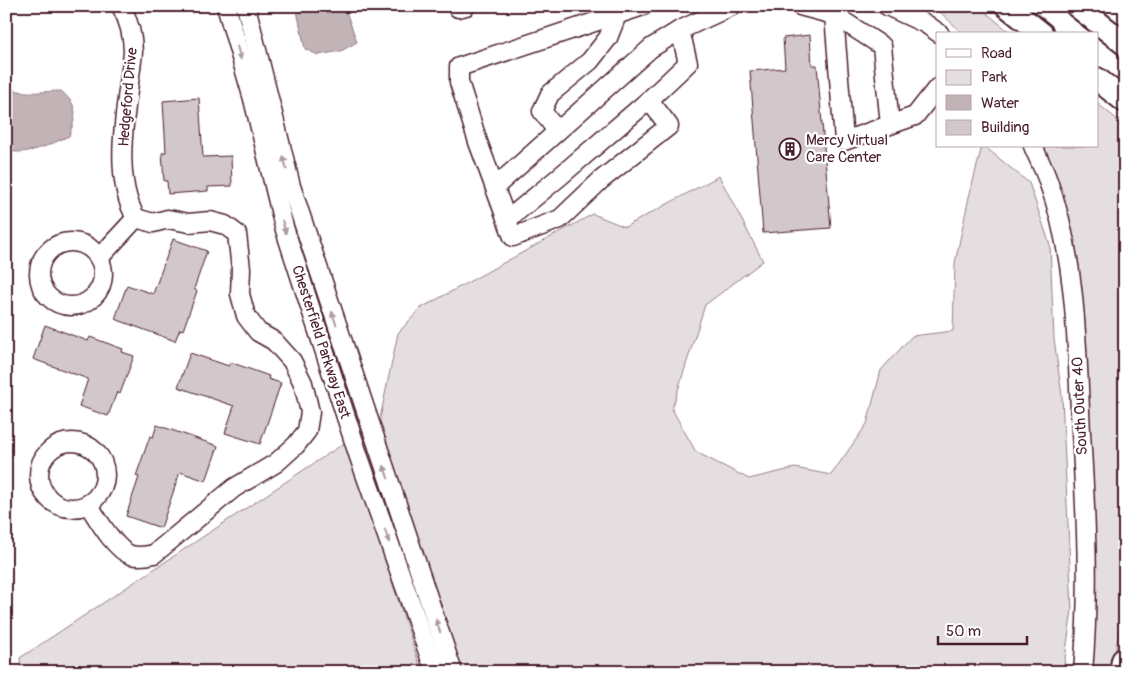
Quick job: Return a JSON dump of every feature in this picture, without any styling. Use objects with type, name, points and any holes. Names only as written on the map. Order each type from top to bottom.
[{"type":"highway","points":[[1123,672],[1125,660]]},
{"type":"main road","points":[[1007,6],[1040,32]]},
{"type":"main road","points":[[1077,6],[1125,44]]},
{"type":"main road","points":[[1098,79],[1125,101]]},
{"type":"street","name":"Hedgeford Drive","points":[[121,6],[133,36],[133,52],[122,146],[128,199],[136,218]]},
{"type":"street","name":"Chesterfield Parkway East","points":[[226,6],[252,99],[284,227],[434,672]]},
{"type":"street","name":"Chesterfield Parkway East","points":[[246,6],[290,186],[453,672]]},
{"type":"street","points":[[456,6],[466,6]]},
{"type":"street","points":[[643,6],[459,67],[459,82],[478,142],[513,237],[560,219],[601,180],[669,126],[649,100]]},
{"type":"street","points":[[495,187],[651,48],[680,30],[732,6]]},
{"type":"street","points":[[800,6],[834,15],[882,46],[890,125]]},
{"type":"street","points":[[887,6],[926,24],[937,32]]},
{"type":"street","points":[[557,131],[542,111],[550,94],[590,61],[608,38],[617,15]]},
{"type":"street","points":[[834,15],[844,141],[915,116],[936,89]]},
{"type":"street","points":[[507,220],[649,100],[688,63],[680,30]]},
{"type":"street","name":"South Outer 40","points":[[1033,148],[1048,182],[1061,225],[1071,276],[1087,541],[1087,628],[1083,672]]},
{"type":"street","points":[[88,504],[117,545],[128,554],[142,557],[154,554],[234,488],[276,463],[296,445],[307,431],[310,412],[303,383],[292,361],[274,342],[258,332],[246,316],[240,294],[241,269],[237,234],[225,225],[210,221],[189,223],[168,219],[153,223],[136,218],[99,258]]},
{"type":"green space","points":[[934,6],[978,6],[1010,32],[961,32]]},
{"type":"green space","points":[[1098,104],[1125,126],[1123,407],[1125,432],[1125,598],[1115,654],[1109,672],[1090,672],[1096,604],[1090,448],[1042,148],[1098,148]]},
{"type":"green space","points":[[981,148],[986,148],[1029,183],[1050,245],[1054,339],[1062,396],[1072,610],[1063,672],[462,672],[379,423],[398,333],[421,308],[593,214],[625,227],[719,176],[763,261],[705,305],[672,409],[696,452],[749,479],[795,468],[831,475],[867,424],[881,370],[912,336],[953,331],[955,263]]},
{"type":"green space","points":[[346,442],[422,672],[21,672],[20,658]]},
{"type":"water","points":[[296,6],[344,6],[357,42],[341,51],[318,55],[305,49]]},
{"type":"water","points":[[6,86],[26,92],[61,91],[71,102],[75,112],[69,136],[30,151],[14,152],[6,150]]},
{"type":"building","name":"Mercy Virtual Care Center","points":[[810,35],[812,65],[817,65],[831,228],[763,233],[750,71],[785,68],[783,38]]},
{"type":"building","points":[[199,98],[203,157],[231,156],[232,186],[208,187],[208,191],[168,194],[167,181],[164,181],[162,153],[166,152],[163,101]]},
{"type":"building","points":[[173,239],[207,251],[194,289],[197,291],[183,330],[180,329],[175,341],[115,319],[127,285],[153,294]]},
{"type":"building","points":[[45,325],[88,341],[90,337],[123,349],[122,352],[134,356],[120,394],[117,392],[108,416],[79,406],[88,379],[33,359]]},
{"type":"building","points":[[190,353],[229,366],[230,362],[269,376],[268,379],[281,383],[260,444],[225,433],[234,406],[178,387]]},
{"type":"building","points":[[157,425],[218,446],[206,481],[180,472],[161,528],[126,516],[139,477],[136,476],[150,436],[153,437]]},
{"type":"place","name":"Mercy Virtual Care Center","points":[[790,149]]}]
